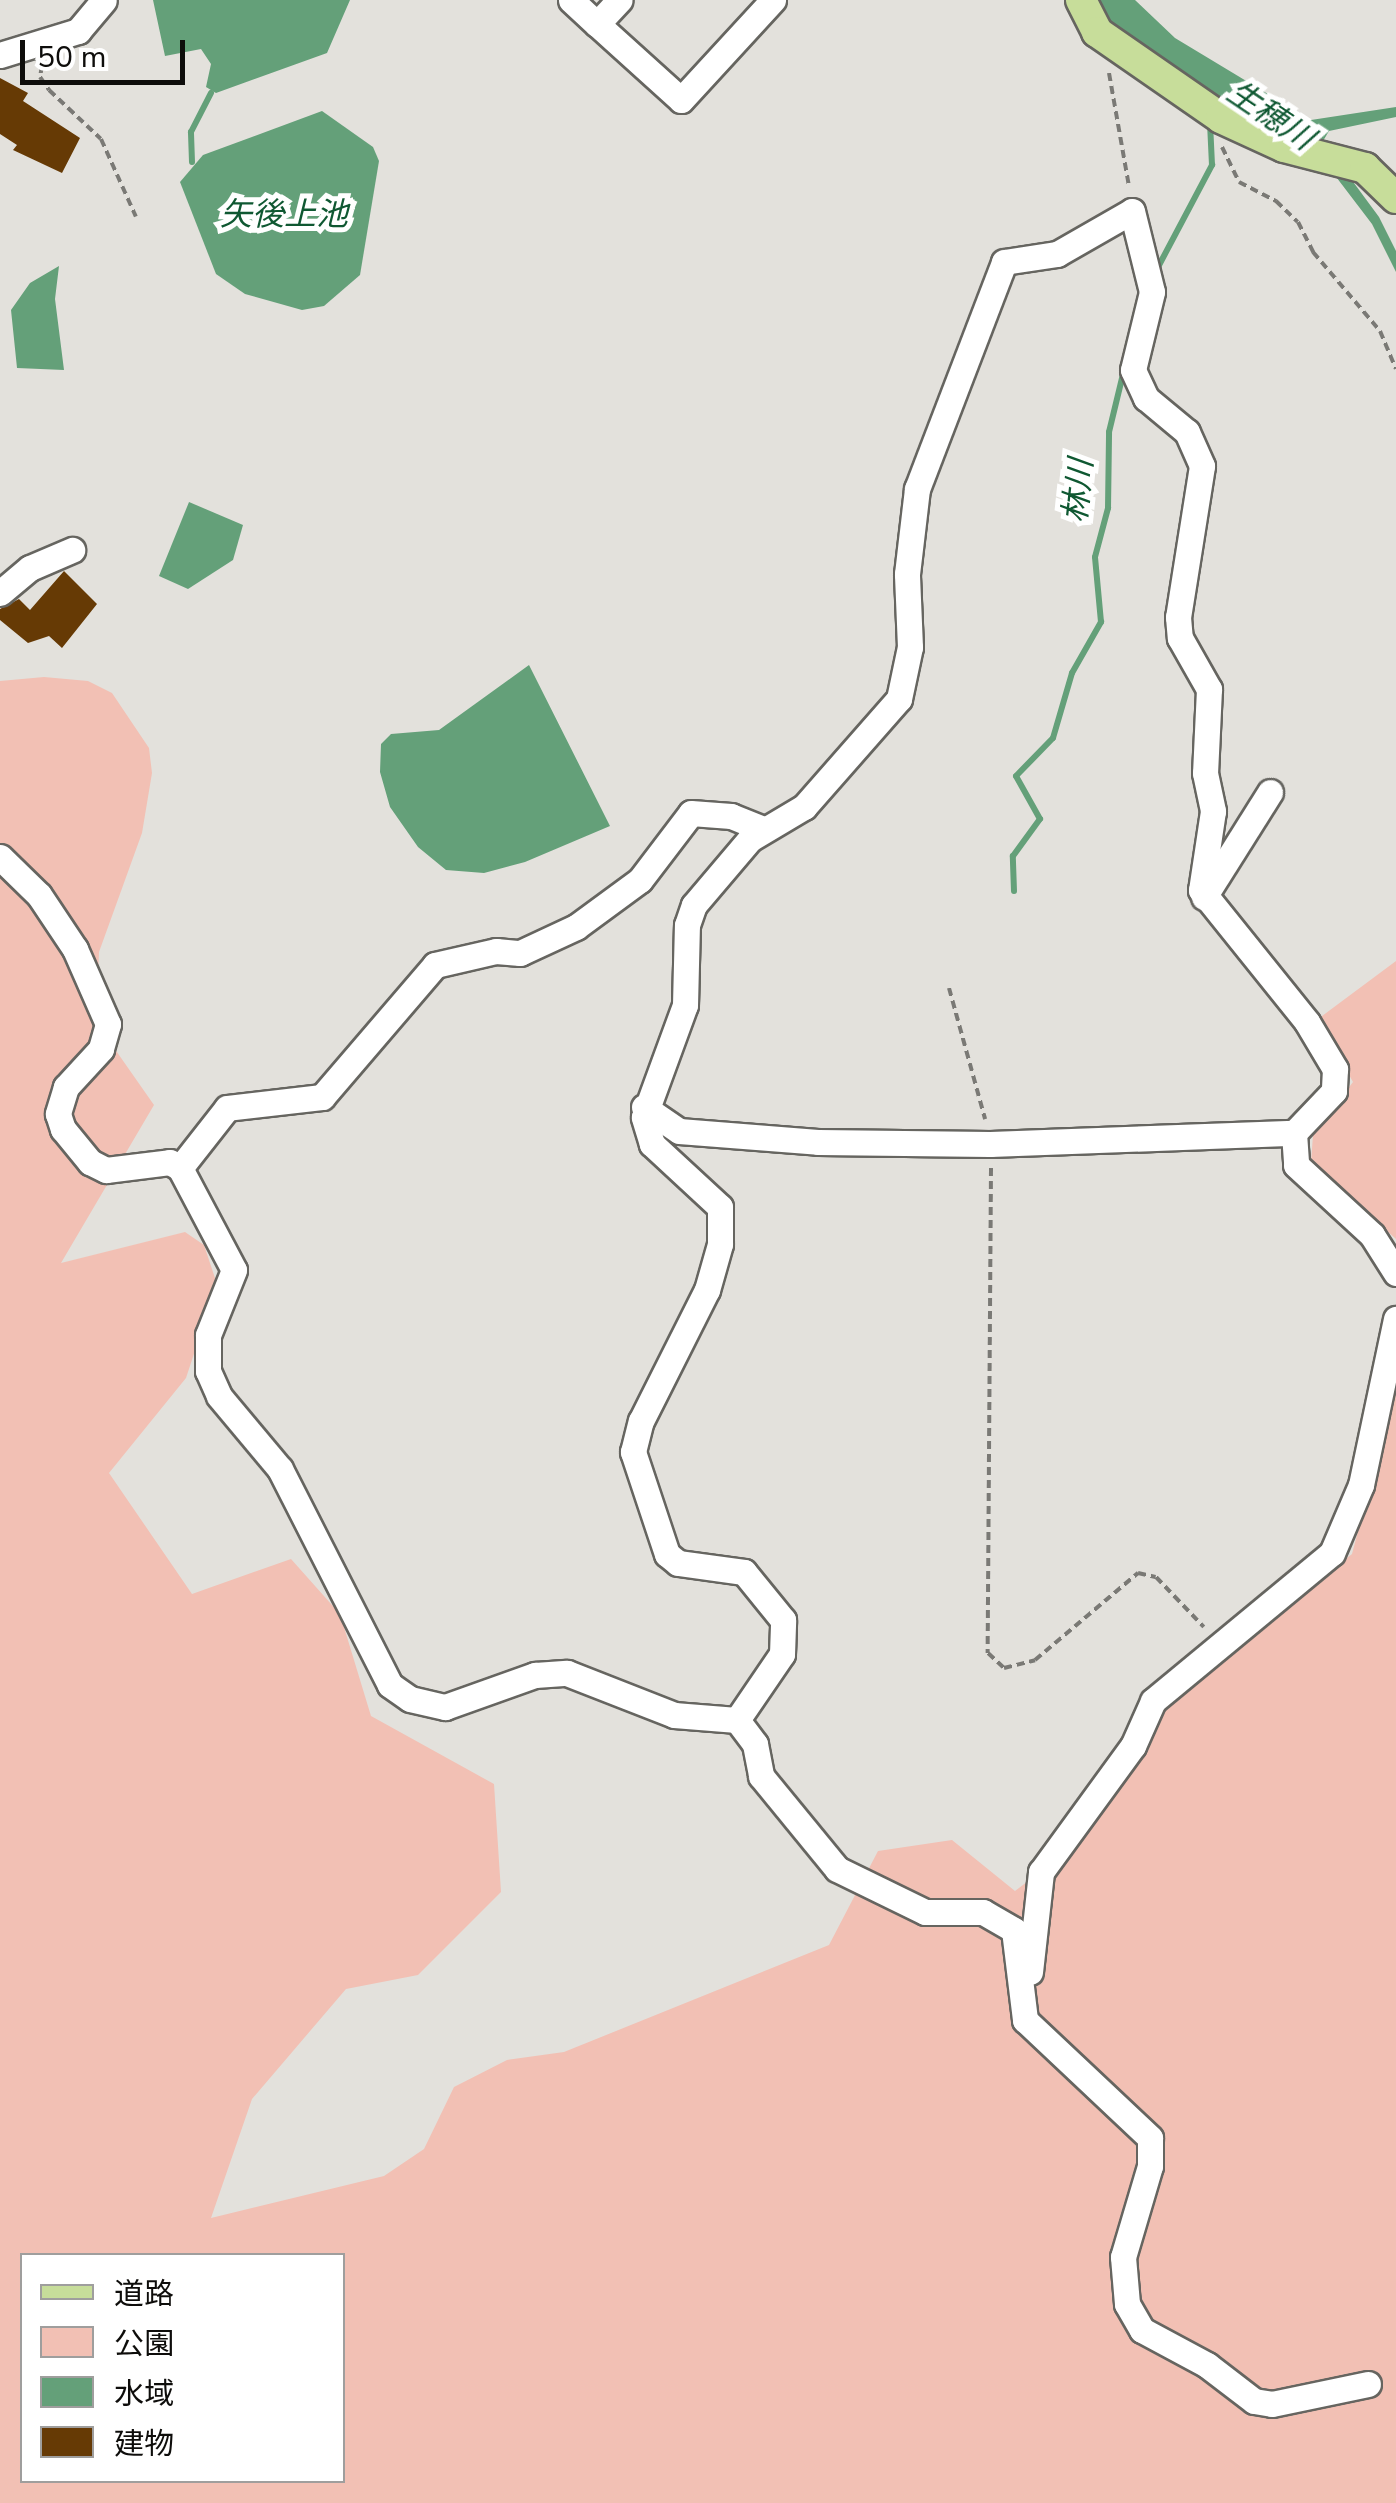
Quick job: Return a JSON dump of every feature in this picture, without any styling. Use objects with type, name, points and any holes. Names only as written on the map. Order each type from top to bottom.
[{"type":"main road","points":[[1081,0],[1098,32],[1213,113],[1304,152],[1372,172],[1396,198]]},
{"type":"street","points":[[0,55],[56,40],[92,20],[104,0]]},
{"type":"street","points":[[571,0],[680,100],[773,0]]},
{"type":"street","points":[[597,24],[619,0]]},
{"type":"street","points":[[644,1107],[664,1125],[717,1138],[990,1144],[1294,1133],[1334,1090],[1335,1069],[1307,1022],[1204,897],[1200,882],[1212,810],[1205,772],[1209,689],[1180,638],[1178,617],[1202,466],[1188,432],[1146,398],[1133,370],[1150,286],[1132,211],[1057,254],[1004,262],[917,489],[906,574],[906,684],[890,714],[804,807],[764,829],[694,905],[684,945],[680,1026],[644,1107],[652,1144],[722,1214],[707,1290],[641,1421],[633,1452],[656,1536],[672,1559],[744,1572],[783,1620],[782,1654],[737,1720]]},
{"type":"street","points":[[0,593],[30,568],[72,550]]},
{"type":"street","points":[[1204,897],[1270,792]]},
{"type":"street","points":[[180,1168],[227,1108],[322,1097],[434,966],[496,950],[520,953],[576,928],[640,880],[691,813],[731,816],[764,829]]},
{"type":"street","points":[[0,857],[39,895],[76,949],[108,1024],[101,1049],[66,1087],[58,1114],[62,1128],[90,1162],[106,1170],[170,1162],[180,1168],[234,1270],[211,1322],[208,1371],[219,1396],[280,1469],[390,1685],[410,1699],[445,1707],[536,1675],[566,1673],[674,1715],[737,1720],[755,1744],[761,1776],[837,1869],[925,1912],[983,1912],[1014,1930],[1020,1994],[1035,2034],[1150,2138],[1150,2166],[1123,2258],[1127,2304],[1142,2330],[1254,2401],[1272,2404],[1368,2384]]},
{"type":"street","points":[[1294,1133],[1296,1165],[1372,1234],[1396,1273]]},
{"type":"street","points":[[1020,1994],[1030,1978],[1047,1861],[1132,1746],[1163,1688],[1332,1553],[1361,1485],[1396,1319]]},
{"type":"path","points":[[1098,32],[1119,110],[1132,211]]},
{"type":"path","points":[[56,40],[41,79],[100,139],[136,217]]},
{"type":"path","points":[[1213,113],[1223,156],[1233,175],[1298,222],[1313,252],[1380,332],[1396,369]]},
{"type":"path","points":[[949,988],[990,1144],[988,1653],[1004,1668],[1035,1660],[1124,1580],[1145,1572],[1166,1586],[1217,1642]]},
{"type":"green space","points":[[44,677],[88,681],[112,693],[149,748],[152,773],[142,833],[99,952],[97,1004],[105,1035],[154,1105],[61,1263],[185,1232],[204,1245],[217,1284],[186,1378],[109,1473],[192,1594],[291,1559],[340,1614],[371,1716],[494,1784],[501,1892],[418,1975],[346,1989],[252,2099],[211,2218],[384,2176],[424,2149],[454,2087],[507,2060],[564,2052],[829,1945],[878,1851],[952,1840],[1015,1891],[1078,1843],[1137,1762],[1165,1701],[1352,1554],[1396,1387],[1396,2503],[0,2503],[0,681]]},
{"type":"green space","points":[[1396,961],[1396,1239],[1311,1163],[1313,1135],[1353,1082],[1318,1019]]},
{"type":"water","points":[[153,0],[350,0],[327,53],[216,93],[206,87],[211,64],[201,49],[165,56]]},
{"type":"water","name":"生穂川","points":[[1093,0],[1135,0],[1175,38],[1311,120],[1396,107],[1396,117],[1329,131],[1323,141],[1379,217],[1396,251],[1396,272],[1372,224],[1311,144],[1187,82],[1105,19]]},
{"type":"water","name":"矢後上池","points":[[322,111],[373,147],[379,161],[360,275],[324,306],[302,310],[245,294],[216,274],[180,182],[203,155]]},
{"type":"water","points":[[59,266],[55,299],[64,370],[17,368],[11,310],[30,283]]},
{"type":"water","points":[[189,502],[243,525],[233,560],[188,589],[159,576]]},
{"type":"water","points":[[529,665],[610,826],[525,862],[484,873],[446,870],[418,847],[390,807],[380,772],[381,744],[391,734],[439,730]]},
{"type":"building","points":[[0,78],[28,93],[23,101],[80,138],[62,173],[13,150],[17,145],[0,134]]},
{"type":"building","points":[[64,571],[97,604],[62,648],[49,636],[28,643],[0,620],[0,609],[19,599],[30,610]]},
{"type":"waterway","points":[[192,162],[191,132],[211,93]]},
{"type":"waterway","name":"林川","points":[[1157,269],[1212,165],[1210,122]]},
{"type":"waterway","name":"林川","points":[[1014,891],[1013,856],[1040,819],[1016,776],[1053,738],[1072,673],[1101,622],[1095,557],[1108,508],[1109,432],[1124,370]]}]
